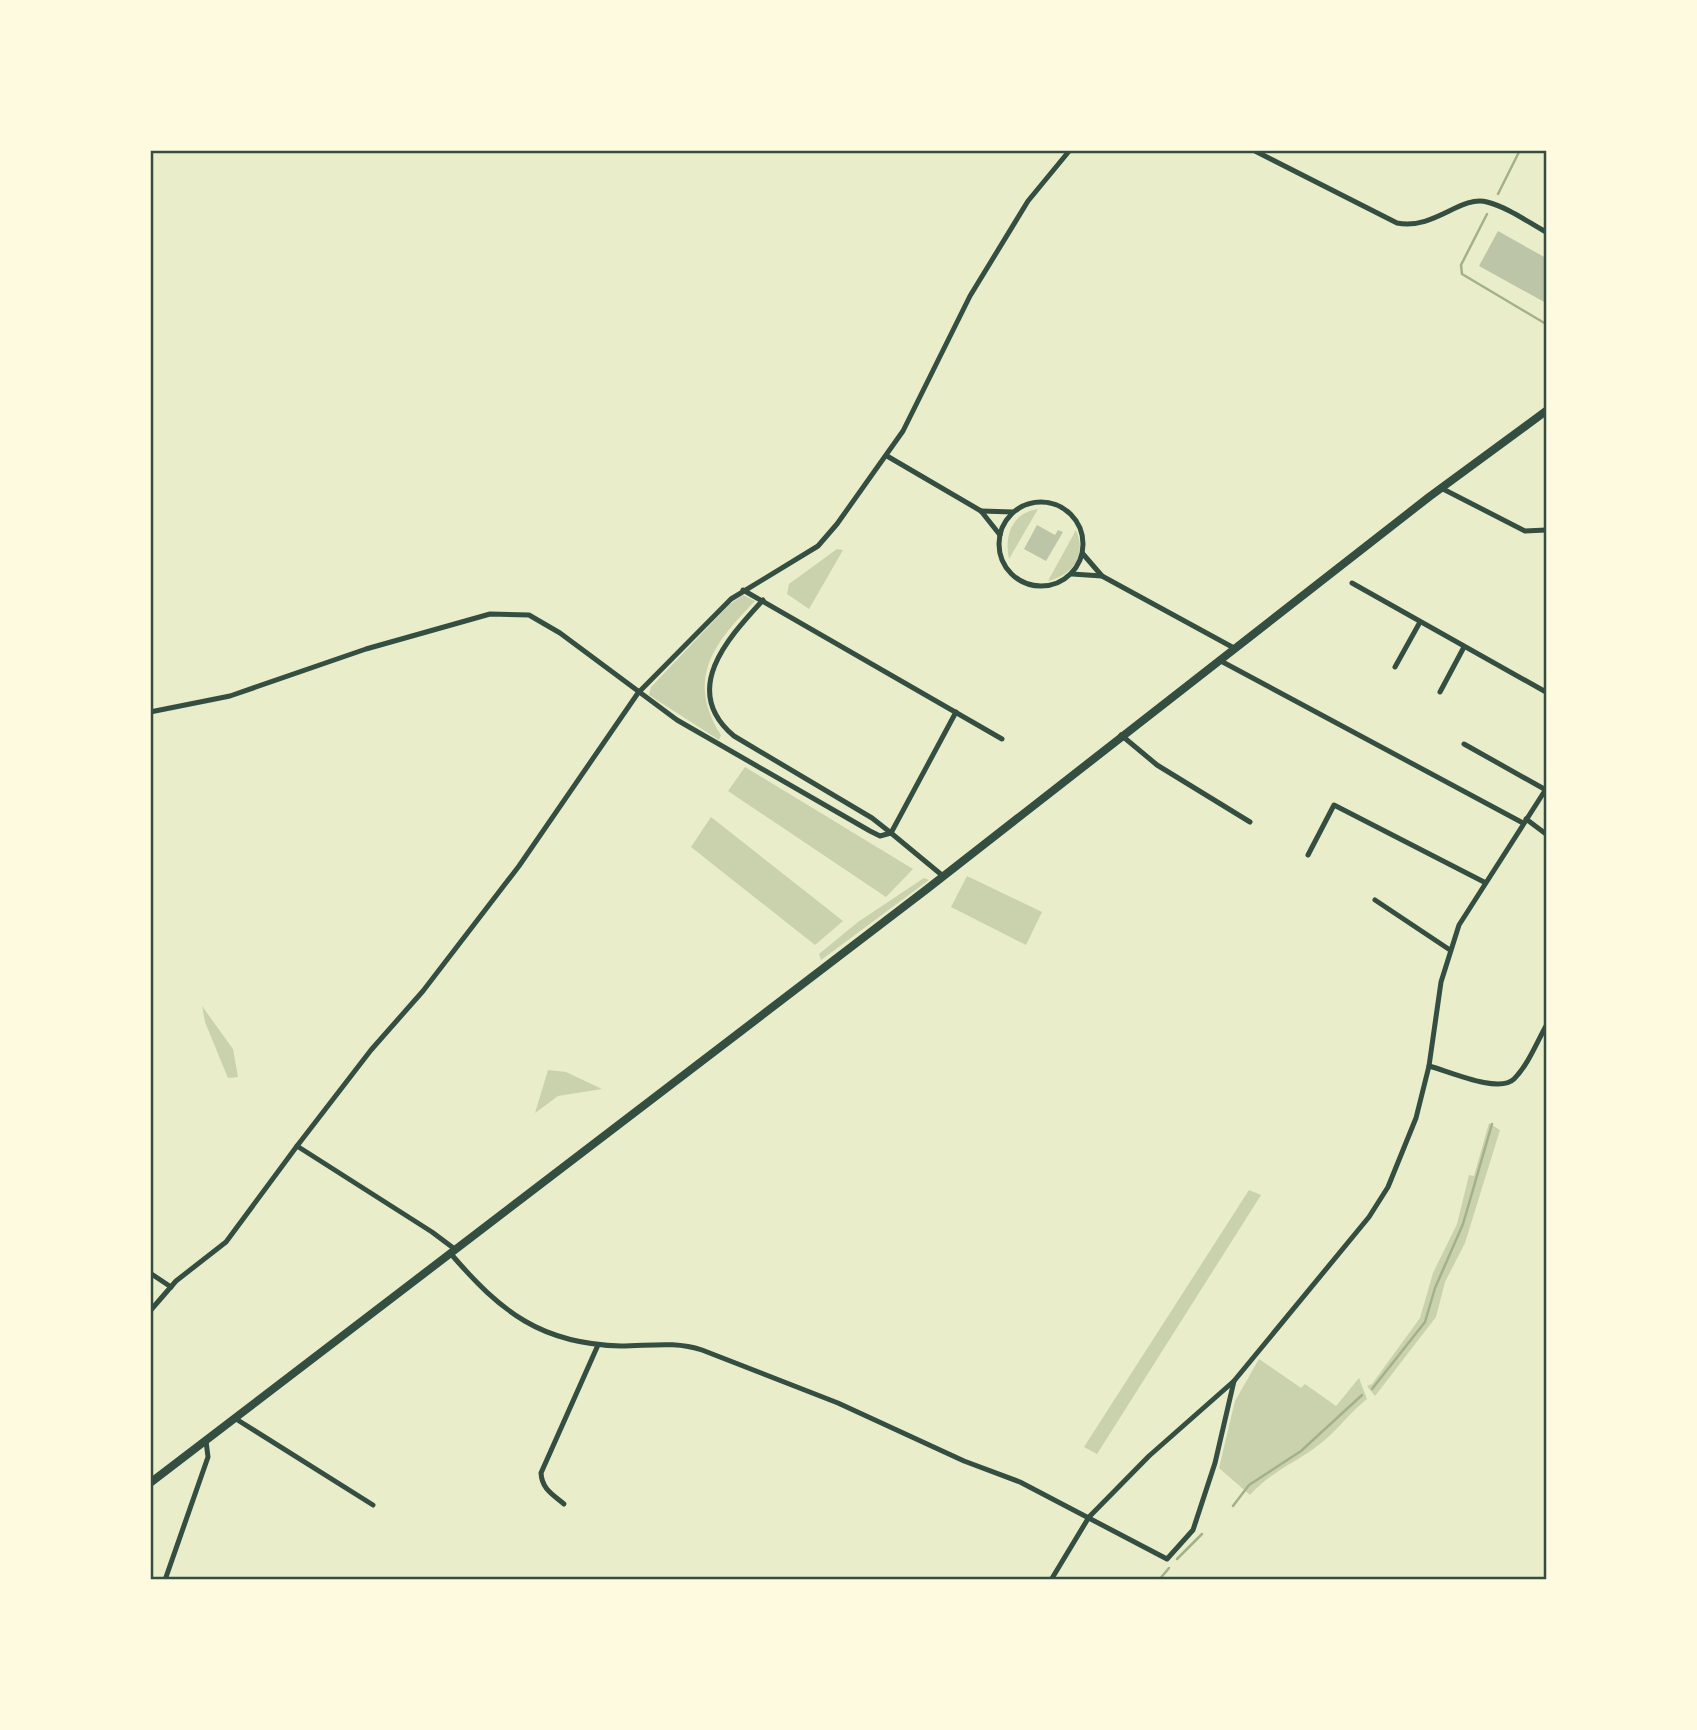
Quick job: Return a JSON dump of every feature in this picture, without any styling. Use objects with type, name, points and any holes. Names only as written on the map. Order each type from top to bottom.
[{"type":"main road","points":[[150,1483],[943,876],[1441,488],[1546,411]]},
{"type":"street","points":[[150,1311],[171,1287],[226,1242],[297,1146],[372,1050],[423,991],[511,876],[638,692],[692,635],[743,590],[818,546],[887,456],[903,430],[970,296],[1028,201],[1070,150]]},
{"type":"street","points":[[1253,150],[1397,223],[1421,225],[1468,203],[1486,202],[1546,232]]},
{"type":"street","points":[[887,456],[981,511],[1000,535],[1003,562],[1021,582],[1048,587],[1072,574],[1102,576]]},
{"type":"street","points":[[1441,488],[1525,531],[1546,530]]},
{"type":"street","points":[[981,511],[1014,512],[1035,502],[1058,505],[1076,520],[1082,531],[1083,554],[1072,574]]},
{"type":"street","points":[[1000,535],[1014,512]]},
{"type":"street","points":[[1083,554],[1102,576],[1234,648]]},
{"type":"street","points":[[1352,583],[1546,691]]},
{"type":"street","points":[[743,590],[1002,739]]},
{"type":"street","points":[[763,600],[732,634],[715,663],[709,686],[719,718],[734,736],[872,818],[943,876]]},
{"type":"street","points":[[150,712],[230,695],[366,649],[489,614],[512,612],[541,620],[638,692],[713,741],[870,831],[880,836],[891,834]]},
{"type":"street","points":[[1395,667],[1420,621]]},
{"type":"street","points":[[1440,692],[1464,647]]},
{"type":"street","points":[[1219,660],[1546,834]]},
{"type":"street","points":[[891,834],[956,712]]},
{"type":"street","points":[[1121,736],[1157,765],[1250,822]]},
{"type":"street","points":[[1051,1580],[1089,1517],[1149,1456],[1234,1381],[1369,1217],[1388,1187],[1416,1118],[1429,1066],[1441,982],[1459,925],[1546,789],[1464,744]]},
{"type":"street","points":[[1308,855],[1334,805],[1485,882]]},
{"type":"street","points":[[1375,900],[1450,950]]},
{"type":"street","points":[[1429,1066],[1494,1085],[1508,1083],[1517,1076],[1546,1026]]},
{"type":"street","points":[[297,1146],[432,1231],[454,1252],[492,1299],[514,1317],[541,1329],[597,1345],[681,1344],[702,1350],[838,1403],[964,1461],[1020,1482],[1167,1559],[1193,1530],[1215,1463],[1234,1392],[1234,1381]]},
{"type":"street","points":[[150,1273],[171,1287]]},
{"type":"street","points":[[564,1504],[547,1490],[542,1483],[541,1473],[597,1345]]},
{"type":"street","points":[[236,1419],[373,1505]]},
{"type":"street","points":[[165,1580],[208,1457],[206,1441]]},
{"type":"green space","points":[[1038,509],[1009,559],[1008,542],[1012,526],[1022,515]]},
{"type":"green space","points":[[1076,530],[1080,548],[1076,563],[1064,574],[1048,581]]},
{"type":"green space","points":[[837,549],[843,550],[809,609],[787,594],[789,584]]},
{"type":"green space","points":[[743,595],[755,601],[717,646],[705,678],[710,715],[721,735],[719,740],[649,695],[651,687],[729,605]]},
{"type":"green space","points":[[745,767],[913,869],[886,897],[728,791]]},
{"type":"green space","points":[[711,817],[843,921],[815,945],[691,847]]},
{"type":"green space","points":[[967,876],[1042,912],[1026,945],[951,907]]},
{"type":"green space","points":[[924,878],[929,880],[821,960],[819,954],[858,922]]},
{"type":"green space","points":[[202,1006],[233,1049],[238,1077],[228,1078],[205,1022]]},
{"type":"green space","points":[[548,1070],[566,1072],[602,1089],[558,1096],[535,1113]]},
{"type":"green space","points":[[1489,1123],[1500,1130],[1465,1243],[1445,1282],[1436,1317],[1375,1396],[1367,1386],[1372,1384],[1420,1318],[1433,1273],[1457,1224],[1469,1175],[1474,1176]]},
{"type":"green space","points":[[1249,1190],[1261,1195],[1097,1454],[1084,1447]]},
{"type":"green space","points":[[1259,1359],[1301,1388],[1305,1384],[1336,1406],[1359,1378],[1367,1399],[1320,1444],[1266,1480],[1250,1495],[1219,1468],[1235,1401]]},
{"type":"building","points":[[1498,231],[1546,258],[1546,303],[1479,266]]},
{"type":"building","points":[[1037,525],[1055,535],[1058,530],[1063,532],[1046,561],[1024,549]]},
{"type":"waterway","points":[[1498,194],[1520,150]]},
{"type":"waterway","points":[[1487,214],[1461,265],[1462,274],[1546,324]]},
{"type":"waterway","points":[[1372,1389],[1425,1322],[1435,1288],[1463,1224],[1492,1124]]},
{"type":"waterway","points":[[1233,1506],[1249,1485],[1301,1451],[1362,1395]]},
{"type":"waterway","points":[[1177,1559],[1202,1534]]},
{"type":"waterway","points":[[1159,1580],[1169,1568]]}]
